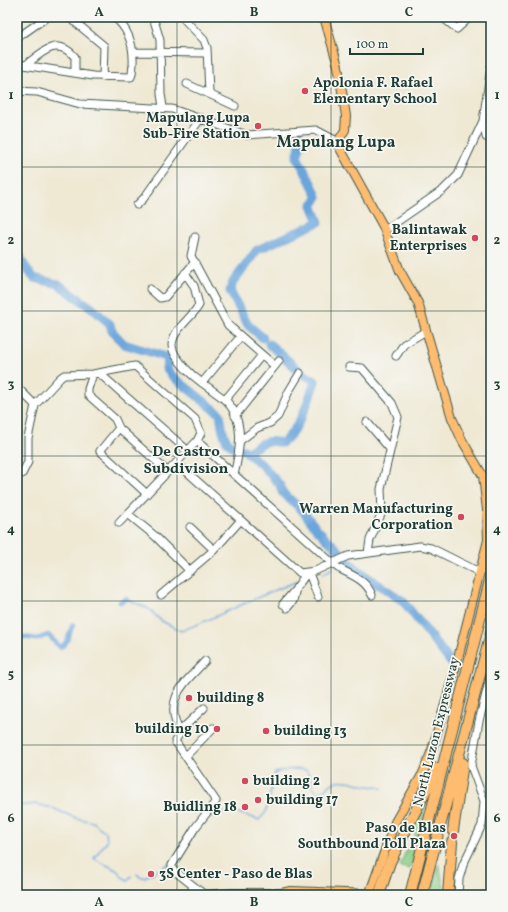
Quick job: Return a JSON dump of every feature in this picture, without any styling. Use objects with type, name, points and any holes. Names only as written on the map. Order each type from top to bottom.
[{"type":"highway","name":"North Luzon Expressway","points":[[410,895],[491,576]]},
{"type":"highway","name":"North Luzon Expressway","points":[[422,895],[470,718],[491,633]]},
{"type":"highway","points":[[453,831],[470,718]]},
{"type":"highway","points":[[376,895],[390,862],[428,788],[451,733]]},
{"type":"highway","points":[[448,895],[452,842]]},
{"type":"main road","points":[[200,895],[282,894],[291,891],[376,895],[395,822],[428,762],[458,658],[488,540],[487,510],[484,482],[481,471],[462,440],[452,418],[418,303],[400,271],[385,230],[337,142],[345,130],[346,116],[338,66],[324,17]]},
{"type":"street","points":[[17,38],[47,17]]},
{"type":"street","points":[[69,17],[104,46],[103,77]]},
{"type":"street","points":[[17,64],[103,77],[130,77],[134,52],[124,25],[114,17]]},
{"type":"street","points":[[153,17],[158,30],[161,53],[160,107]]},
{"type":"street","points":[[182,17],[204,40],[207,53],[209,93]]},
{"type":"street","points":[[442,17],[457,29],[470,17]]},
{"type":"street","points":[[26,65],[44,51],[58,46],[70,52],[75,57],[75,73]]},
{"type":"street","points":[[134,52],[207,53]]},
{"type":"street","points":[[385,230],[455,180],[488,104],[491,67]]},
{"type":"street","points":[[187,84],[236,106]]},
{"type":"street","points":[[17,91],[36,92],[80,104],[160,107],[182,111],[243,134],[260,135],[316,130],[337,142]]},
{"type":"street","points":[[484,115],[486,137],[491,139]]},
{"type":"street","points":[[137,205],[144,198],[201,118]]},
{"type":"street","points":[[195,237],[191,253],[228,325],[262,355],[277,363],[235,416]]},
{"type":"street","points":[[150,289],[160,298],[165,297],[195,262]]},
{"type":"street","points":[[185,273],[194,286],[199,305],[176,334],[173,340],[172,350],[189,373],[225,400],[235,416],[241,440],[234,475]]},
{"type":"street","points":[[396,356],[404,344],[426,331]]},
{"type":"street","points":[[202,383],[240,337]]},
{"type":"street","points":[[225,400],[262,355]]},
{"type":"street","points":[[22,474],[28,462],[28,438],[35,405],[64,375],[96,373],[135,366],[195,419],[201,433],[197,441],[188,451],[119,523]]},
{"type":"street","points":[[349,367],[362,368],[396,410],[397,425],[381,488],[382,512],[370,540],[368,553]]},
{"type":"street","points":[[96,373],[88,389],[88,395],[115,419],[119,428],[168,472]]},
{"type":"street","points":[[96,373],[188,451]]},
{"type":"street","points":[[241,440],[257,428],[270,423],[278,416],[289,391],[300,373]]},
{"type":"street","points":[[17,387],[35,405]]},
{"type":"street","points":[[367,422],[390,449]]},
{"type":"street","points":[[119,428],[100,451],[147,494]]},
{"type":"street","points":[[197,441],[338,568],[363,582],[368,587],[372,595]]},
{"type":"street","points":[[177,463],[297,572],[308,573]]},
{"type":"street","points":[[128,514],[154,536],[190,571]]},
{"type":"street","points":[[161,595],[214,550],[240,521]]},
{"type":"street","points":[[190,527],[214,550]]},
{"type":"street","points":[[285,606],[293,601],[295,590],[308,573],[348,556],[428,546],[479,572]]},
{"type":"street","points":[[308,573],[318,597]]},
{"type":"street","points":[[180,733],[173,716],[175,698],[205,661]]},
{"type":"street","points":[[458,895],[459,879],[463,865],[482,825],[484,801],[471,766],[479,721],[491,674]]},
{"type":"street","points":[[204,708],[187,723],[175,740],[216,801],[195,828],[172,865],[172,869],[205,894]]},
{"type":"street","points":[[186,756],[213,728]]},
{"type":"street","points":[[190,895],[193,886]]},
{"type":"green space","points":[[427,802],[410,869],[400,867],[404,855],[415,837],[415,823]]},
{"type":"green space","points":[[439,864],[445,893],[432,893]]},
{"type":"waterway","points":[[263,338],[248,325],[230,291],[233,282],[257,250],[319,222],[312,205],[317,197],[316,194],[297,157],[300,146],[298,133]]},
{"type":"waterway","points":[[17,250],[24,265],[34,278],[58,284],[92,308],[110,324],[112,331],[124,344],[169,358],[166,368],[171,375],[220,414],[226,439],[233,447],[238,449]]},
{"type":"waterway","points":[[248,452],[267,442],[271,441],[282,443],[288,437],[299,423],[303,415],[315,381],[302,373],[269,344]]},
{"type":"waterway","points":[[244,450],[261,464],[280,485],[282,492],[302,510],[316,528],[342,554]]},
{"type":"waterway","points":[[345,559],[366,576],[403,601],[452,664]]},
{"type":"waterway","points":[[339,564],[347,561]]},
{"type":"waterway","points":[[323,574],[333,568]]},
{"type":"waterway","points":[[126,599],[149,609],[160,620],[181,631],[267,593],[296,582]]},
{"type":"waterway","points":[[120,602],[126,599]]},
{"type":"waterway","points":[[17,636],[37,639],[48,635],[60,647],[66,643],[73,625]]},
{"type":"waterway","points":[[206,818],[233,811],[259,820],[266,812],[275,773],[286,770],[306,770],[312,779],[312,787],[318,793],[335,782],[342,780],[373,787],[378,786],[382,789]]},
{"type":"waterway","points":[[17,806],[36,804],[52,808],[76,818],[93,822],[106,833],[107,841],[94,858],[113,868],[122,877],[128,880],[131,876]]},
{"type":"waterway","points":[[137,874],[140,877],[145,877],[170,863]]},
{"type":"place","name":"Apolonia F. Rafael Elementary School","points":[[305,91]]},
{"type":"place","name":"Mapulang Lupa Sub-Fire Station","points":[[258,126]]},
{"type":"place","name":"Balintawak Enterprises","points":[[475,238]]},
{"type":"place","name":"Warren Manufacturing Corporation","points":[[461,517]]},
{"type":"place","name":"building 8","points":[[189,698]]},
{"type":"place","name":"building 10","points":[[217,729]]},
{"type":"place","name":"building 13","points":[[266,731]]},
{"type":"place","name":"building 2","points":[[245,781]]},
{"type":"place","name":"building 17","points":[[258,800]]},
{"type":"place","name":"Buidling 18","points":[[245,807]]},
{"type":"place","name":"Paso de Blas Southbound Toll Plaza","points":[[454,836]]},
{"type":"place","name":"3S Center - Paso de Blas","points":[[151,874]]},
{"type":"district","name":"Mapulang Lupa","points":[[336,143]]},
{"type":"district","name":"De Castro Subdivision","points":[[186,460]]}]
